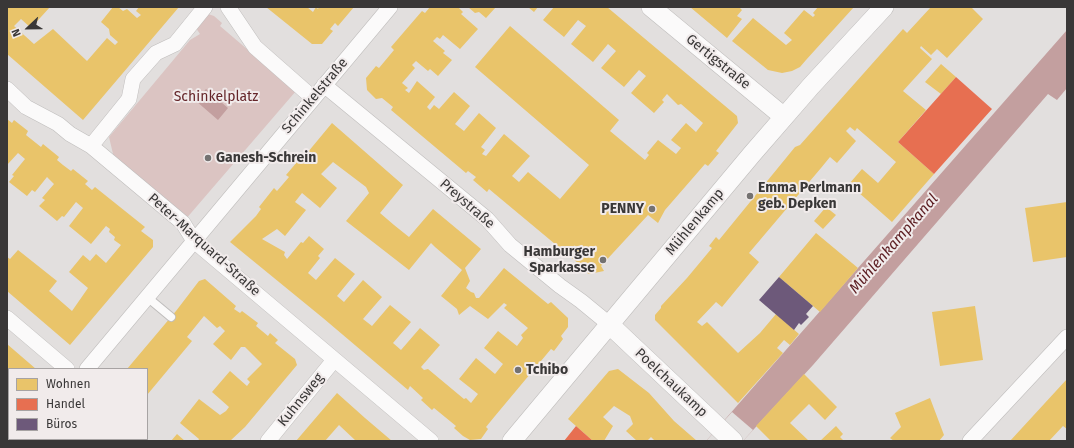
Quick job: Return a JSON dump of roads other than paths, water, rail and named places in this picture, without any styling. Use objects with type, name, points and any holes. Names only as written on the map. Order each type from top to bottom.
[{"type":"street","points":[[91,146],[129,99],[133,79],[156,53],[174,44],[205,7]]},
{"type":"street","points":[[228,7],[254,47],[313,98]]},
{"type":"street","name":"Schinkelstraße","points":[[88,368],[390,7]]},
{"type":"street","name":"Gertigstraße","points":[[651,7],[784,117]]},
{"type":"street","name":"Mühlenkamp","points":[[512,441],[784,117],[884,7]]},
{"type":"street","name":"Preystraße","points":[[324,85],[487,219],[510,245],[609,324]]},
{"type":"street","name":"Peter-Marquard-Straße","points":[[7,89],[26,107],[58,124],[70,134],[91,146],[183,223],[194,241],[431,441]]},
{"type":"street","points":[[7,318],[66,368]]},
{"type":"street","name":"Poelchaukamp","points":[[609,324],[733,441]]},
{"type":"street","points":[[970,441],[1067,337]]},
{"type":"street","name":"Kuhnsweg","points":[[268,441],[334,360]]},
{"type":"lane","points":[[147,297],[171,317]]},
{"type":"water","name":"Mühlenkampkanal","points":[[1067,30],[1067,88],[1057,100],[1048,94],[813,365],[743,441],[706,441]]},
{"type":"water","points":[[206,89],[228,108],[218,120],[196,101]]},
{"type":"place","name":"Ganesh-Schrein","points":[[208,158]]},
{"type":"place","name":"Emma Perlmann geb. Depken","points":[[750,196]]},
{"type":"place","name":"PENNY","points":[[652,209]]},
{"type":"place","name":"Hamburger Sparkasse","points":[[603,260]]},
{"type":"place","name":"Tchibo","points":[[518,370]]},
{"type":"park label","name":"Schinkelplatz","points":[[216,97]]}]
